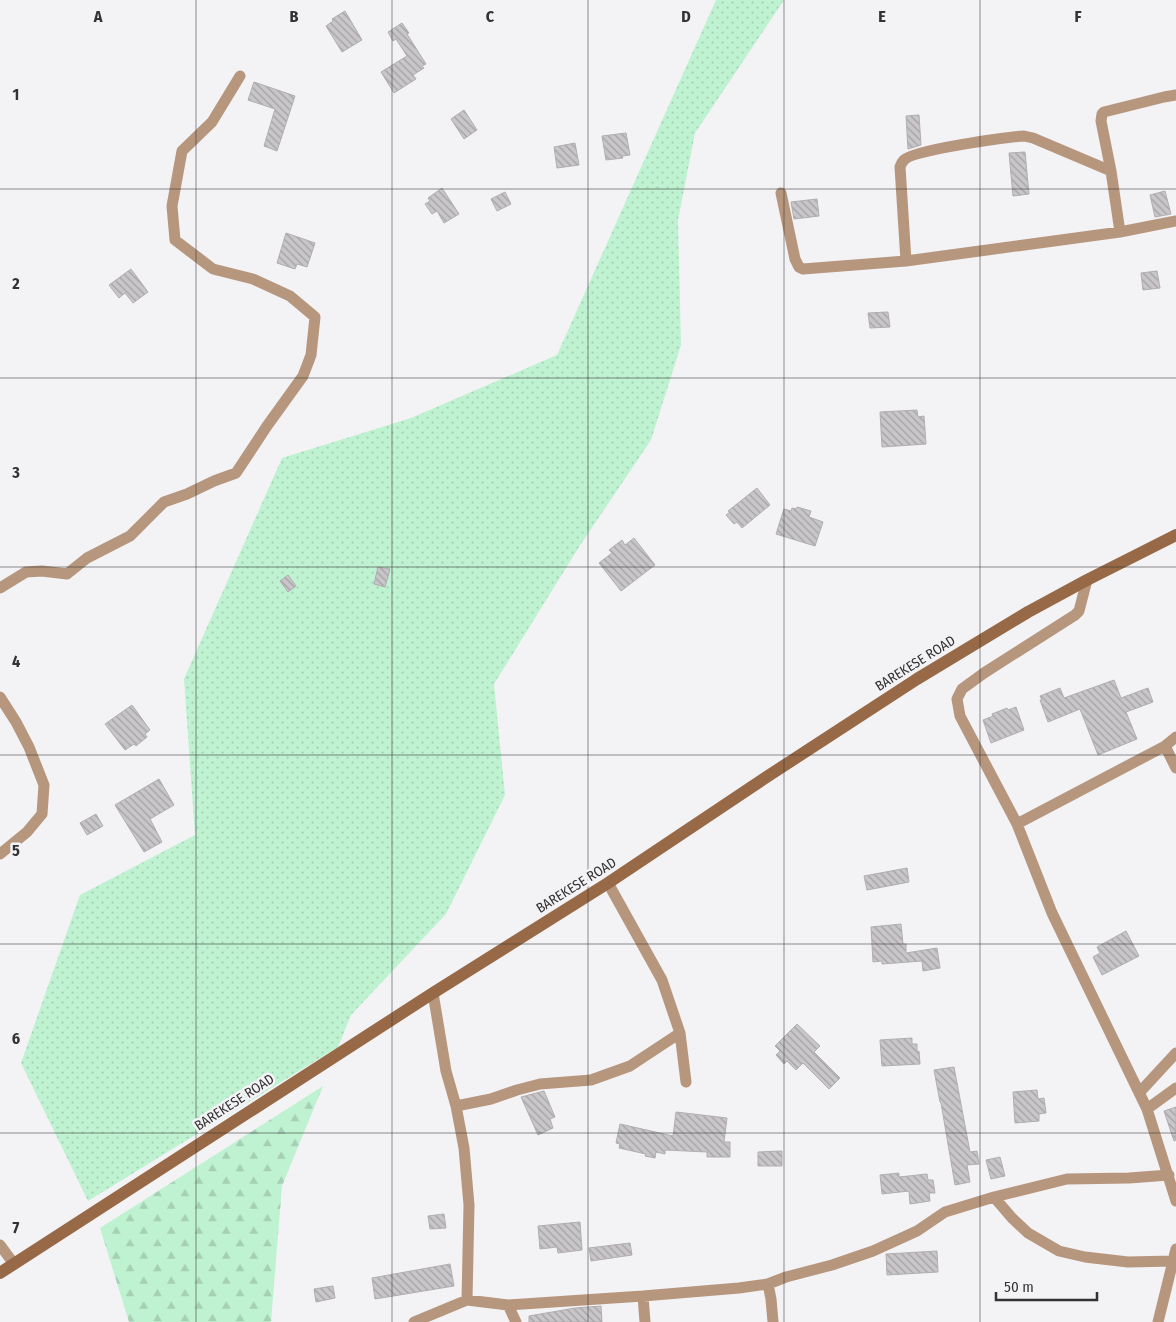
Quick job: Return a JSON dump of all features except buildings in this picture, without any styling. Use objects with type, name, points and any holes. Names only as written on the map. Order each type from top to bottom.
[{"type":"main road","name":"BAREKESE ROAD","points":[[0,1273],[433,992],[608,883],[917,679],[1028,612],[1176,535]]},
{"type":"street","points":[[0,588],[26,572],[42,571],[67,574],[87,558],[130,536],[164,502],[236,473],[303,376],[311,355],[316,317],[283,292],[253,279],[213,270],[175,240],[172,206],[182,151],[212,122],[240,76]]},
{"type":"street","points":[[1120,232],[1101,121],[1102,114],[1176,95]]},
{"type":"street","points":[[906,261],[900,167],[904,160],[912,155],[965,144],[1024,136],[1033,138],[1110,171]]},
{"type":"street","points":[[781,193],[795,259],[803,270],[906,261],[1120,232],[1176,221]]},
{"type":"street","points":[[1087,580],[1079,611],[1075,615],[984,673],[962,690],[957,700],[960,716],[1017,824],[1052,913],[1147,1109],[1176,1201]]},
{"type":"street","points":[[0,697],[29,747],[44,785],[42,814],[27,832],[0,854]]},
{"type":"street","points":[[1017,824],[1165,746],[1176,737]]},
{"type":"street","points":[[1165,746],[1176,768]]},
{"type":"street","points":[[608,883],[662,980],[680,1033],[686,1082]]},
{"type":"street","points":[[433,992],[446,1071],[456,1106],[464,1148],[469,1205],[467,1300]]},
{"type":"street","points":[[456,1106],[491,1099],[540,1084],[591,1080],[630,1066],[680,1033]]},
{"type":"street","points":[[1139,1092],[1176,1053]]},
{"type":"street","points":[[1147,1109],[1176,1088]]},
{"type":"street","points":[[414,1322],[467,1300],[508,1305],[643,1296],[768,1284],[873,1252],[917,1231],[945,1212],[994,1197],[1067,1179],[1169,1175]]},
{"type":"street","points":[[994,1197],[1028,1234],[1059,1252],[1128,1262],[1173,1261]]},
{"type":"street","points":[[0,1245],[14,1264]]},
{"type":"street","points":[[1158,1322],[1176,1249]]},
{"type":"street","points":[[768,1284],[773,1322]]},
{"type":"street","points":[[643,1296],[645,1322]]},
{"type":"street","points":[[508,1305],[516,1322]]},
{"type":"green space","points":[[716,0],[784,0],[695,133],[678,220],[681,345],[651,440],[579,547],[494,684],[505,795],[446,914],[351,1015],[338,1047],[88,1201],[21,1063],[80,895],[195,835],[184,679],[282,458],[411,418],[557,355]]},
{"type":"green space","points":[[323,1086],[282,1186],[271,1322],[129,1322],[100,1228]]}]
